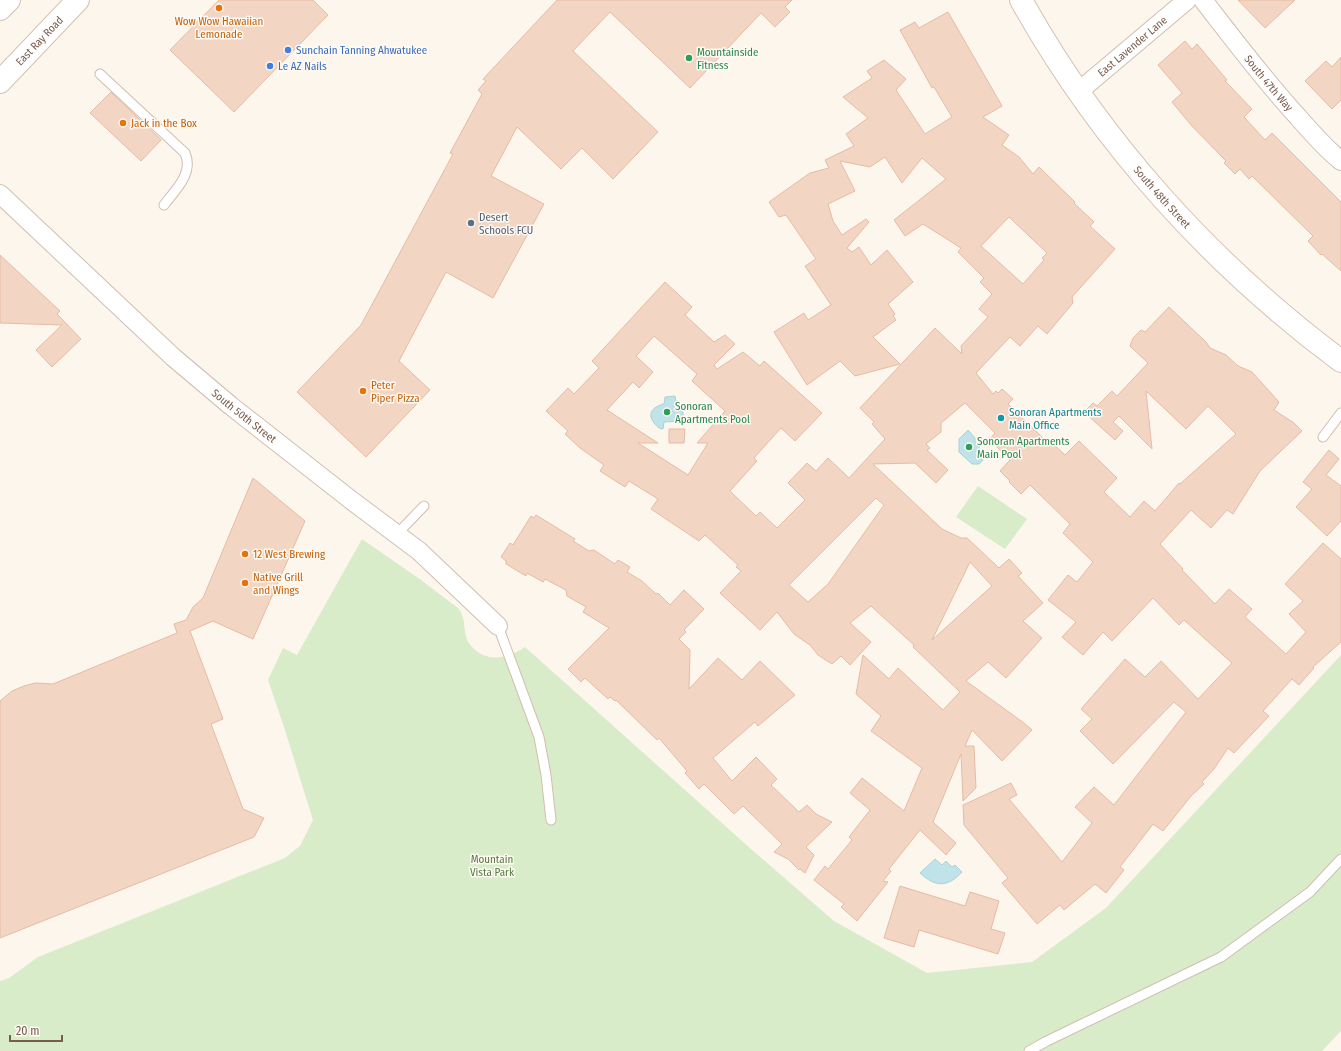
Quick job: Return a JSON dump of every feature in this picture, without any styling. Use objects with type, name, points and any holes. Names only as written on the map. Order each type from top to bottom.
[{"type":"main road","points":[[0,9],[9,0]]},
{"type":"main road","name":"East Ray Road","points":[[0,82],[78,0]]},
{"type":"main road","name":"South 48th Street","points":[[1021,0],[1078,92],[1113,138],[1169,205],[1199,237],[1265,301],[1341,361]]},
{"type":"street","name":"East Lavender Lane","points":[[1078,92],[1187,0]]},
{"type":"street","name":"South 47th Way","points":[[1203,0],[1290,109],[1318,140],[1341,161]]},
{"type":"street","name":"South 50th Street","points":[[0,194],[172,357],[231,406],[423,555],[498,626]]},
{"type":"lane","points":[[100,74],[185,153],[188,160],[187,174],[164,205]]},
{"type":"lane","points":[[1323,437],[1341,413]]},
{"type":"lane","points":[[397,534],[424,506]]},
{"type":"lane","points":[[498,626],[540,737],[551,820]]},
{"type":"lane","points":[[1029,1051],[1221,958],[1310,892],[1341,859]]},
{"type":"green space","points":[[978,486],[1027,519],[1005,549],[956,517]]},
{"type":"green space","name":"Mountain Vista Park","points":[[362,539],[458,608],[463,616],[467,639],[475,650],[488,657],[504,657],[525,647],[834,921],[927,973],[1032,962],[1106,908],[1341,655],[1341,1031],[1322,1051],[0,1051],[0,981],[9,978],[38,957],[285,858],[300,846],[313,820],[268,680],[283,648],[297,655]]},
{"type":"water","name":"Sonoran Apartments Pool","points":[[675,396],[677,407],[683,407],[683,421],[664,422],[663,429],[659,428],[652,421],[652,411],[664,404],[665,397]]},
{"type":"water","name":"Sonoran Apartments Main Pool","points":[[968,430],[975,438],[975,442],[979,446],[979,450],[986,457],[979,464],[972,464],[959,452],[959,439]]},
{"type":"water","points":[[935,859],[942,865],[946,861],[952,867],[955,865],[962,872],[952,881],[947,883],[942,884],[931,881],[920,873]]},
{"type":"building","points":[[219,0],[313,0],[328,15],[234,112],[170,50]]},
{"type":"building","points":[[557,0],[792,0],[785,7],[790,12],[775,27],[761,13],[690,88],[610,12],[573,51],[658,132],[613,179],[582,148],[561,169],[517,127],[491,176],[544,204],[493,298],[446,272],[399,361],[430,390],[366,457],[297,392],[361,325],[453,154],[450,153],[482,94],[478,90],[486,81],[483,79]]},
{"type":"building","points":[[1238,0],[1295,0],[1265,28]]},
{"type":"building","points":[[948,12],[1002,106],[983,117],[1009,135],[1002,145],[1019,157],[1033,174],[1039,167],[1094,222],[1090,226],[1115,249],[1072,297],[1073,303],[1047,334],[1038,326],[1020,346],[1010,337],[976,373],[993,394],[996,391],[998,393],[1002,389],[1013,399],[1008,404],[1045,440],[1047,438],[1065,455],[1079,441],[1117,478],[1104,492],[1130,517],[1144,501],[1155,511],[1179,483],[1180,484],[1236,434],[1208,406],[1186,429],[1146,391],[1152,449],[1119,416],[1113,422],[1123,431],[1115,440],[1084,412],[1093,403],[1097,406],[1112,391],[1117,396],[1148,363],[1130,346],[1133,338],[1141,330],[1145,332],[1169,307],[1206,342],[1210,348],[1226,355],[1238,366],[1252,372],[1279,402],[1274,410],[1294,423],[1302,431],[1260,471],[1233,514],[1227,510],[1211,528],[1191,510],[1160,544],[1183,569],[1182,570],[1215,604],[1229,589],[1252,609],[1245,617],[1286,654],[1306,632],[1289,614],[1303,601],[1285,584],[1323,543],[1341,559],[1341,642],[1313,667],[1314,668],[1299,685],[1292,679],[1263,711],[1269,716],[1234,753],[1228,748],[1214,769],[1202,782],[1204,784],[1191,796],[1163,831],[1153,824],[1120,867],[1124,870],[1106,893],[1095,884],[1064,910],[1060,905],[1037,924],[1002,883],[1008,878],[964,825],[963,805],[1011,783],[1017,795],[1009,799],[1062,862],[1092,823],[1075,807],[1094,787],[1114,805],[1186,712],[1174,702],[1113,764],[1080,731],[1092,719],[1081,709],[1125,659],[1145,677],[1161,661],[1198,699],[1232,663],[1184,620],[1179,625],[1153,598],[1112,641],[1103,632],[1083,655],[1062,637],[1076,622],[1048,600],[1068,575],[1077,582],[1093,562],[1063,533],[1070,524],[1030,485],[1021,494],[1000,471],[1010,460],[991,441],[992,440],[990,439],[995,433],[965,403],[941,423],[941,432],[926,444],[930,448],[927,450],[948,470],[936,483],[915,463],[873,464],[942,529],[961,538],[967,538],[999,568],[1009,559],[1022,573],[1018,576],[1043,603],[1023,621],[1042,638],[1006,678],[988,662],[966,681],[1032,730],[1002,761],[972,730],[965,746],[974,746],[976,788],[963,801],[961,754],[933,822],[956,843],[946,855],[920,830],[889,869],[891,871],[883,881],[888,882],[857,921],[841,907],[844,904],[814,880],[825,866],[828,869],[852,840],[849,837],[870,810],[850,793],[862,778],[904,811],[922,768],[871,731],[881,716],[856,694],[863,655],[889,679],[898,668],[943,710],[960,692],[913,647],[914,645],[871,606],[850,623],[871,642],[850,665],[841,656],[832,664],[818,655],[810,645],[794,634],[777,612],[760,630],[720,593],[741,571],[736,567],[738,565],[705,535],[699,541],[651,509],[658,499],[629,481],[625,487],[600,471],[604,465],[580,448],[565,434],[568,431],[546,411],[568,388],[574,394],[599,368],[592,361],[665,282],[692,307],[685,315],[714,342],[725,335],[735,344],[714,365],[717,369],[743,352],[760,366],[764,361],[822,413],[795,441],[781,428],[754,458],[757,461],[730,491],[756,516],[760,512],[777,528],[805,500],[788,483],[807,463],[816,471],[828,458],[849,478],[885,439],[872,424],[874,422],[860,408],[935,328],[962,354],[961,346],[988,317],[979,309],[992,294],[980,282],[984,278],[958,252],[961,248],[923,224],[905,236],[894,220],[946,179],[922,158],[902,183],[885,157],[870,167],[840,161],[855,191],[828,204],[833,221],[842,235],[866,219],[869,222],[847,248],[852,252],[859,247],[871,265],[887,250],[913,282],[888,304],[895,314],[893,316],[896,320],[873,337],[900,364],[855,376],[840,361],[807,385],[774,332],[804,313],[808,320],[831,305],[805,266],[816,259],[786,215],[779,217],[769,202],[810,173],[829,168],[825,160],[854,146],[846,134],[868,118],[843,97],[872,78],[867,71],[884,60],[906,79],[896,90],[925,134],[952,117],[934,87],[932,88],[900,30],[915,22],[919,28]],"holes":[[[1009,217],[1047,253],[1042,258],[1044,260],[1023,284],[981,246]],[[654,336],[697,374],[692,381],[725,411],[697,443],[708,443],[688,475],[638,443],[658,443],[607,410],[633,382],[639,388],[653,372],[636,356]],[[876,498],[884,505],[828,584],[808,602],[789,585]],[[970,562],[992,586],[932,640]]]},
{"type":"building","points":[[1185,41],[1192,49],[1197,44],[1227,80],[1225,81],[1252,109],[1244,117],[1265,140],[1272,133],[1341,202],[1341,271],[1322,254],[1321,255],[1308,241],[1313,236],[1252,176],[1249,179],[1240,169],[1235,174],[1224,163],[1226,161],[1191,125],[1172,102],[1182,93],[1158,65]]},
{"type":"building","points":[[1341,57],[1341,100],[1332,109],[1305,81],[1326,61],[1332,67]]},
{"type":"building","name":"Jack in the Box","points":[[111,92],[161,140],[141,161],[90,113]]},
{"type":"building","points":[[0,255],[60,311],[57,314],[81,339],[52,367],[36,350],[62,325],[0,323]]},
{"type":"building","points":[[669,429],[685,429],[684,443],[669,443]]},
{"type":"building","points":[[1329,450],[1339,459],[1326,475],[1341,486],[1341,521],[1327,536],[1296,507],[1312,489],[1303,482]]},
{"type":"building","points":[[253,478],[305,521],[253,639],[213,621],[190,631],[223,719],[211,724],[243,809],[264,818],[254,837],[0,938],[0,701],[12,691],[24,686],[35,683],[53,684],[177,633],[174,624],[186,620],[193,607],[203,598]]},
{"type":"building","points":[[536,515],[575,539],[573,541],[589,551],[594,550],[615,564],[618,560],[630,567],[627,572],[642,581],[656,594],[658,593],[670,605],[684,590],[704,609],[684,630],[686,632],[679,639],[690,650],[689,689],[718,658],[742,680],[760,661],[795,695],[758,726],[755,722],[713,758],[732,781],[756,757],[777,779],[771,785],[799,812],[807,805],[816,814],[832,822],[806,847],[814,855],[805,873],[800,869],[799,870],[788,859],[774,852],[782,844],[743,806],[734,814],[704,784],[699,789],[685,773],[687,771],[659,738],[657,740],[616,700],[615,701],[610,697],[608,699],[585,678],[581,682],[568,669],[609,628],[583,612],[586,607],[567,596],[566,590],[545,579],[543,582],[527,573],[526,576],[506,564],[506,561],[501,557],[510,543],[513,545],[531,516],[534,518]]},
{"type":"building","points":[[900,886],[965,906],[970,892],[999,901],[991,929],[1005,933],[998,954],[919,930],[914,947],[884,938]]},
{"type":"place","name":"Wow Wow Hawaiian Lemonade","points":[[219,8]]},
{"type":"place","name":"Sunchain Tanning Ahwatukee","points":[[288,50]]},
{"type":"place","name":"Mountainside Fitness","points":[[689,58]]},
{"type":"place","name":"Le AZ Nails","points":[[270,66]]},
{"type":"place","name":"Jack in the Box","points":[[123,123]]},
{"type":"place","name":"Desert Schools FCU","points":[[471,223]]},
{"type":"place","name":"Peter Piper Pizza","points":[[363,391]]},
{"type":"place","name":"Sonoran Apartments Pool","points":[[667,412]]},
{"type":"place","name":"Sonoran Apartments Main Office","points":[[1001,418]]},
{"type":"place","name":"Sonoran Apartments Main Pool","points":[[969,447]]},
{"type":"place","name":"12 West Brewing","points":[[245,554]]},
{"type":"place","name":"Native Grill and Wings","points":[[245,583]]}]
